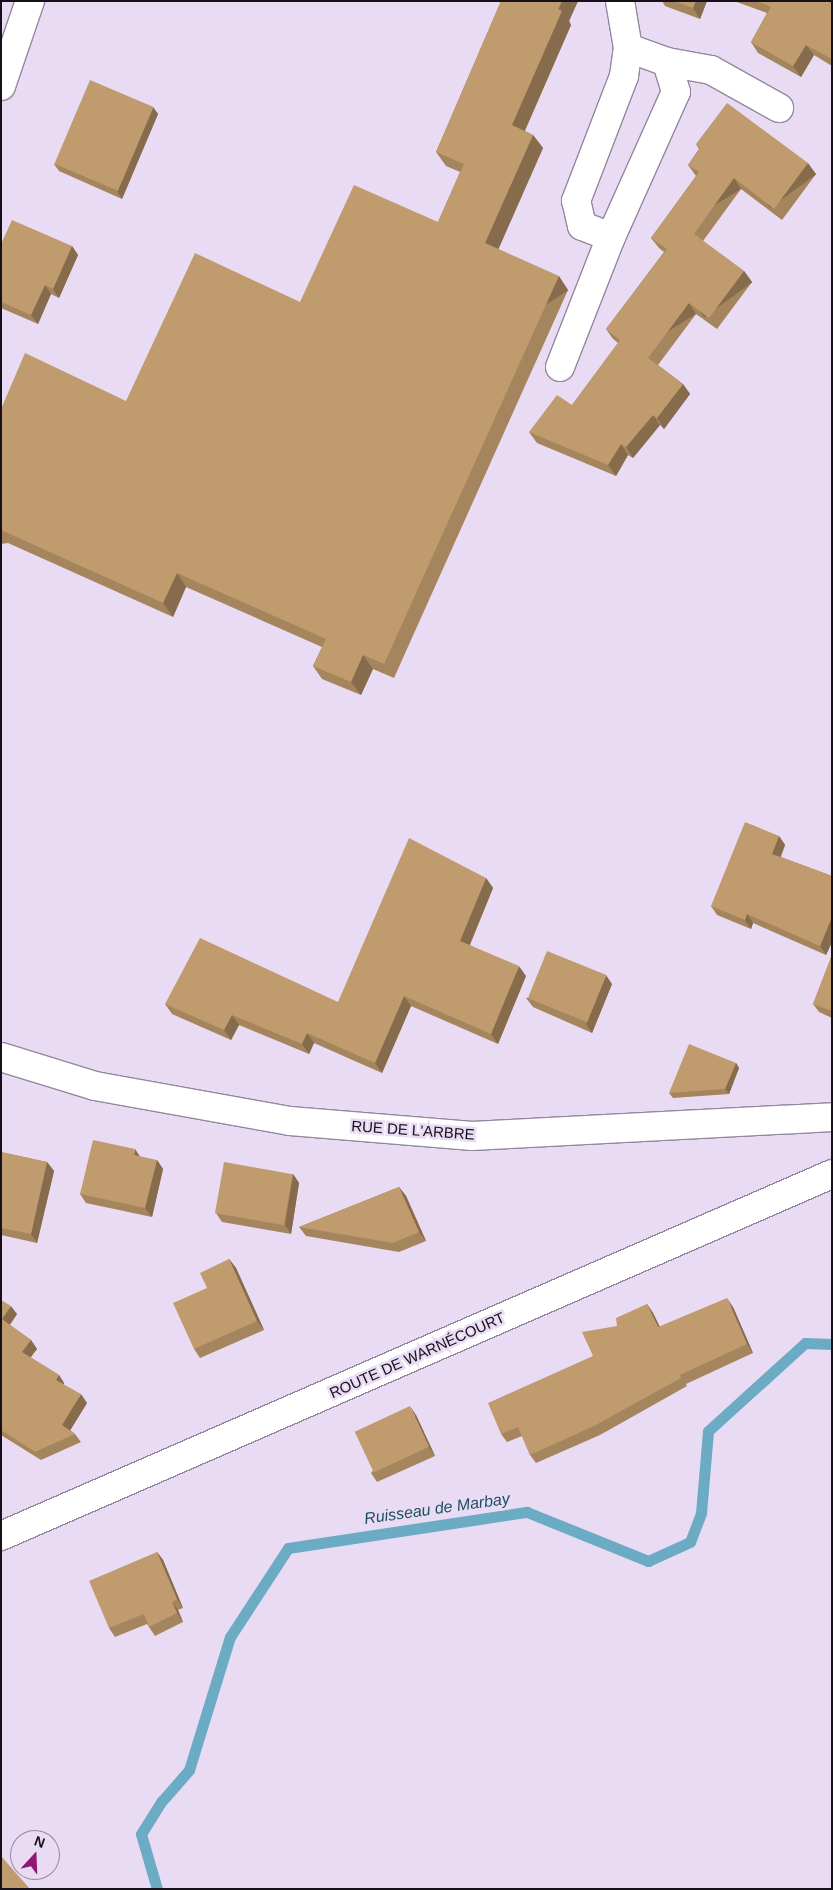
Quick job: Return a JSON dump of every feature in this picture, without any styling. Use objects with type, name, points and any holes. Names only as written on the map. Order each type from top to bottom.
[{"type":"street","points":[[1,86],[30,1]]},
{"type":"street","points":[[611,237],[582,226],[576,201],[624,76],[628,48],[620,1]]},
{"type":"street","points":[[628,48],[668,62],[710,70],[779,108]]},
{"type":"street","points":[[560,367],[611,237],[676,92],[668,62]]},
{"type":"street","name":"RUE DE L'ARBRE","points":[[1,1057],[95,1086],[290,1121],[463,1135],[832,1117]]},
{"type":"street","name":"ROUTE DE WARNÉCOURT","points":[[1,1536],[832,1174]]},
{"type":"building","points":[[501,1],[562,1],[558,9],[562,11],[512,125],[533,135],[485,243],[559,276],[384,664],[363,655],[351,682],[313,666],[326,639],[177,573],[163,603],[1,530],[1,409],[25,353],[126,401],[195,253],[300,302],[354,185],[438,222],[464,164],[436,152]]},
{"type":"building","points":[[674,1],[696,1],[693,8]]},
{"type":"building","points":[[756,1],[823,1],[827,3],[832,1],[832,59],[806,45],[793,66],[751,42],[771,7]]},
{"type":"building","points":[[90,80],[154,107],[118,191],[54,164]]},
{"type":"building","points":[[727,103],[808,163],[774,209],[734,178],[694,234],[744,271],[709,318],[689,303],[648,358],[683,384],[657,418],[653,415],[626,447],[621,444],[608,465],[529,432],[557,395],[572,405],[620,340],[606,329],[667,249],[651,238],[699,172],[688,165],[700,148],[696,144]]},
{"type":"building","points":[[12,220],[72,246],[53,289],[45,285],[31,315],[1,302],[1,244]]},
{"type":"building","points":[[745,822],[779,836],[772,854],[832,876],[832,917],[820,946],[747,914],[745,920],[711,906]]},
{"type":"building","points":[[409,838],[486,878],[460,941],[519,966],[491,1034],[404,996],[375,1063],[307,1033],[302,1044],[232,1015],[224,1030],[165,1004],[200,938],[338,1002]]},
{"type":"building","points":[[547,951],[606,975],[587,1022],[528,998]]},
{"type":"building","points":[[832,955],[832,1011],[813,1004]]},
{"type":"building","points":[[689,1044],[736,1063],[725,1089],[669,1093]]},
{"type":"building","points":[[93,1140],[135,1149],[134,1155],[157,1160],[145,1208],[80,1194]]},
{"type":"building","points":[[1,1152],[47,1162],[31,1234],[1,1228]]},
{"type":"building","points":[[224,1162],[293,1174],[284,1225],[215,1213]]},
{"type":"building","points":[[399,1187],[419,1232],[393,1243],[299,1227]]},
{"type":"building","points":[[229,1259],[257,1321],[194,1349],[173,1303],[207,1288],[200,1273]]},
{"type":"building","points":[[727,1298],[747,1344],[680,1375],[681,1378],[594,1426],[530,1455],[518,1427],[501,1434],[488,1403],[593,1356],[582,1332],[617,1326],[616,1318],[647,1304],[658,1327]]},
{"type":"building","points":[[1,1300],[11,1306],[2,1319],[31,1340],[22,1352],[59,1375],[56,1380],[81,1394],[62,1425],[75,1434],[35,1452],[1,1430]]},
{"type":"building","points":[[410,1406],[429,1447],[374,1473],[355,1432]]},
{"type":"building","points":[[157,1552],[177,1599],[172,1602],[177,1613],[149,1627],[144,1614],[109,1628],[89,1581]]},
{"type":"building","points":[[1,1856],[10,1866],[10,1880],[22,1880],[30,1889],[1,1889]]},
{"type":"waterway","name":"Ruisseau de Marbay","points":[[157,1889],[141,1834],[162,1801],[189,1770],[230,1637],[288,1548],[527,1512],[648,1561],[690,1542],[701,1513],[708,1431],[805,1343],[832,1344]]}]
